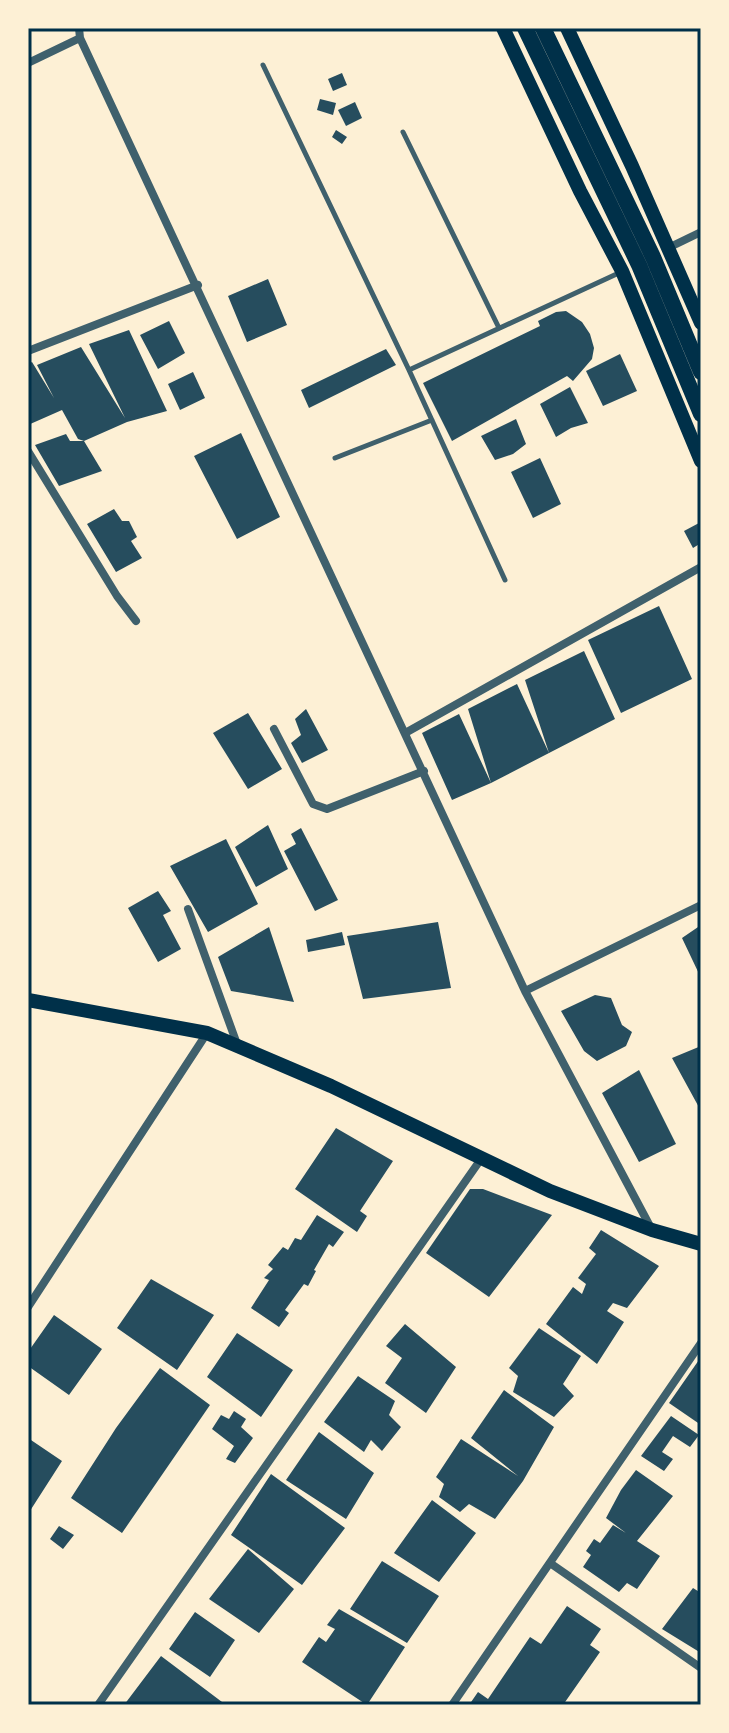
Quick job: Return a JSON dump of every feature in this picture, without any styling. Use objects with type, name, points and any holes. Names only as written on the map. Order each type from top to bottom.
[{"type":"main road","points":[[503,28],[580,191],[622,271],[701,461]]},
{"type":"main road","points":[[525,28],[639,265],[701,414]]},
{"type":"main road","points":[[543,28],[653,257],[701,372]]},
{"type":"main road","points":[[567,28],[701,323]]},
{"type":"main road","points":[[28,1000],[207,1033],[237,1044],[550,1191],[698,1247]]},
{"type":"street","points":[[28,63],[80,33],[525,991],[652,1230]]},
{"type":"street","points":[[668,248],[701,232]]},
{"type":"street","points":[[28,351],[198,285]]},
{"type":"street","points":[[28,451],[117,596],[136,621]]},
{"type":"street","points":[[407,732],[701,567]]},
{"type":"street","points":[[274,729],[313,804],[320,808],[327,809],[424,771]]},
{"type":"street","points":[[525,991],[701,905]]},
{"type":"street","points":[[188,909],[237,1044]]},
{"type":"street","points":[[28,1307],[207,1033]]},
{"type":"street","points":[[98,1705],[481,1159]]},
{"type":"street","points":[[452,1705],[701,1343]]},
{"type":"street","points":[[550,1563],[701,1668]]},
{"type":"lane","points":[[263,65],[409,370],[505,580]]},
{"type":"lane","points":[[403,132],[499,328]]},
{"type":"lane","points":[[409,370],[622,271]]},
{"type":"lane","points":[[335,458],[432,420]]},
{"type":"building","points":[[342,73],[347,85],[333,91],[328,79]]},
{"type":"building","points":[[320,99],[336,103],[333,115],[317,110]]},
{"type":"building","points":[[355,102],[362,118],[346,126],[338,110]]},
{"type":"building","points":[[336,130],[347,137],[342,144],[332,137]]},
{"type":"building","points":[[268,279],[287,325],[247,342],[228,296]]},
{"type":"building","points":[[566,311],[582,322],[594,348],[592,359],[573,381],[567,376],[452,441],[423,383],[540,326],[538,321],[556,312]]},
{"type":"building","points":[[169,321],[185,353],[158,369],[140,335]]},
{"type":"building","points":[[129,330],[167,411],[127,422],[84,441],[78,439],[62,410],[28,425],[28,364],[32,362],[54,398],[37,365],[81,347],[125,418],[89,344]]},
{"type":"building","points":[[386,349],[396,365],[309,408],[301,390]]},
{"type":"building","points":[[620,354],[637,391],[603,406],[586,371]]},
{"type":"building","points":[[193,372],[205,398],[180,410],[168,384]]},
{"type":"building","points":[[570,387],[588,423],[556,437],[540,404]]},
{"type":"building","points":[[516,419],[526,444],[513,454],[495,460],[481,436]]},
{"type":"building","points":[[241,433],[280,517],[237,539],[194,456]]},
{"type":"building","points":[[66,434],[70,441],[84,441],[102,471],[59,486],[35,445]]},
{"type":"building","points":[[540,458],[561,504],[533,518],[511,472]]},
{"type":"building","points":[[114,509],[122,521],[129,521],[137,537],[131,541],[142,558],[116,572],[87,524]]},
{"type":"building","points":[[699,523],[701,543],[693,548],[684,531]]},
{"type":"building","points":[[659,606],[692,679],[621,713],[588,640]]},
{"type":"building","points":[[584,651],[615,719],[549,753],[525,680]]},
{"type":"building","points":[[517,684],[549,753],[491,783],[468,709]]},
{"type":"building","points":[[306,709],[328,750],[302,763],[291,743],[301,735],[295,719]]},
{"type":"building","points":[[248,713],[282,769],[248,789],[213,733]]},
{"type":"building","points":[[459,714],[491,783],[452,800],[422,733]]},
{"type":"building","points":[[268,825],[288,869],[256,887],[235,847]]},
{"type":"building","points":[[301,828],[338,900],[315,911],[284,851],[296,844],[291,834]]},
{"type":"building","points":[[226,839],[258,904],[208,932],[170,866]]},
{"type":"building","points":[[158,891],[171,911],[163,915],[181,949],[158,962],[128,908]]},
{"type":"building","points":[[438,922],[451,988],[363,999],[347,936]]},
{"type":"building","points":[[701,925],[701,978],[682,938]]},
{"type":"building","points":[[269,927],[294,1002],[231,991],[218,957]]},
{"type":"building","points":[[342,932],[345,945],[308,952],[306,940]]},
{"type":"building","points":[[595,995],[611,998],[622,1025],[632,1032],[626,1046],[597,1061],[584,1051],[561,1011]]},
{"type":"building","points":[[701,1046],[701,1111],[672,1058]]},
{"type":"building","points":[[639,1070],[676,1144],[639,1162],[602,1093]]},
{"type":"building","points":[[336,1128],[393,1161],[360,1211],[367,1216],[357,1232],[295,1189]]},
{"type":"building","points":[[470,1189],[483,1189],[552,1215],[489,1297],[426,1253]]},
{"type":"building","points":[[317,1215],[344,1232],[333,1247],[329,1244],[308,1286],[304,1284],[285,1310],[289,1313],[279,1327],[251,1308],[269,1280],[264,1278],[273,1269],[268,1265],[283,1247],[288,1250],[295,1238],[301,1240]]},
{"type":"building","points":[[601,1230],[659,1266],[627,1308],[613,1303],[607,1311],[624,1322],[597,1364],[546,1324],[573,1287],[582,1294],[586,1284],[578,1278],[596,1254],[589,1248]]},
{"type":"building","points":[[151,1279],[214,1315],[177,1370],[117,1328]]},
{"type":"building","points":[[54,1315],[102,1349],[69,1395],[28,1366],[28,1352]]},
{"type":"building","points":[[405,1324],[456,1367],[426,1413],[385,1383],[402,1358],[386,1346]]},
{"type":"building","points":[[539,1328],[581,1356],[563,1384],[574,1396],[554,1417],[513,1392],[518,1376],[509,1368]]},
{"type":"building","points":[[237,1333],[293,1370],[261,1417],[207,1377]]},
{"type":"building","points":[[701,1357],[701,1425],[669,1403]]},
{"type":"building","points":[[160,1368],[210,1405],[122,1533],[71,1498],[116,1428]]},
{"type":"building","points":[[358,1376],[395,1401],[389,1415],[401,1427],[382,1451],[371,1440],[364,1452],[324,1422]]},
{"type":"building","points":[[504,1390],[554,1427],[523,1481],[495,1519],[469,1504],[460,1512],[439,1497],[444,1484],[436,1477],[461,1439],[518,1476],[471,1438]]},
{"type":"building","points":[[234,1411],[246,1419],[241,1427],[253,1438],[235,1463],[226,1459],[234,1446],[212,1429],[221,1415],[229,1419]]},
{"type":"building","points":[[671,1416],[699,1435],[690,1447],[673,1436],[662,1452],[673,1459],[664,1471],[641,1456]]},
{"type":"building","points":[[319,1432],[374,1473],[346,1519],[286,1480]]},
{"type":"building","points":[[28,1438],[62,1461],[28,1514]]},
{"type":"building","points":[[636,1470],[673,1496],[637,1541],[660,1556],[637,1589],[627,1583],[619,1592],[583,1567],[591,1555],[586,1551],[594,1539],[600,1543],[613,1525],[626,1533],[606,1518]]},
{"type":"building","points":[[271,1474],[345,1528],[302,1585],[231,1535]]},
{"type":"building","points":[[432,1500],[476,1533],[439,1582],[394,1553]]},
{"type":"building","points":[[59,1526],[74,1535],[63,1549],[50,1539]]},
{"type":"building","points":[[248,1549],[294,1589],[259,1633],[209,1599]]},
{"type":"building","points":[[382,1561],[439,1596],[407,1643],[350,1609]]},
{"type":"building","points":[[693,1588],[701,1593],[701,1653],[662,1629]]},
{"type":"building","points":[[567,1606],[601,1629],[590,1645],[600,1652],[563,1705],[469,1705],[478,1692],[488,1699],[530,1637],[541,1644]]},
{"type":"building","points":[[339,1609],[405,1647],[367,1705],[302,1662],[319,1637],[326,1642],[335,1629],[327,1625]]},
{"type":"building","points":[[195,1612],[235,1640],[210,1677],[169,1649]]},
{"type":"building","points":[[161,1656],[226,1705],[124,1705]]}]
